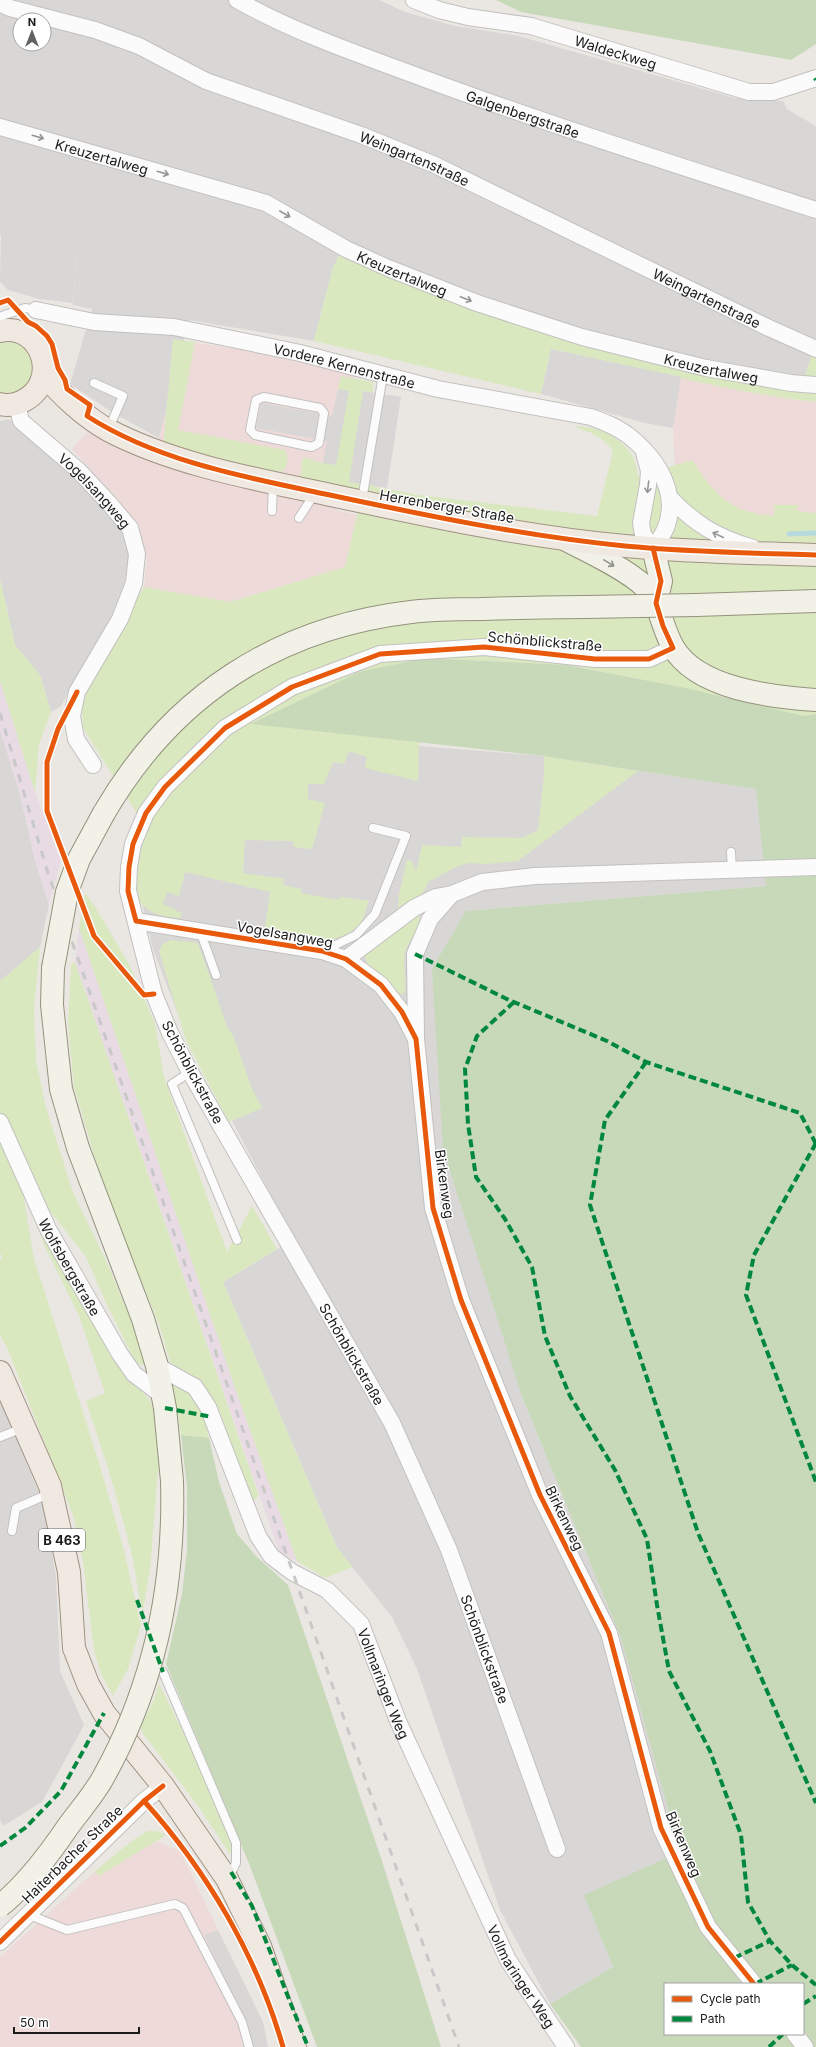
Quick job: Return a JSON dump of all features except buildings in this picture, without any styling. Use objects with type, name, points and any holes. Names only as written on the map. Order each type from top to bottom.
[{"type":"main road","points":[[3,322],[34,342],[41,353],[44,365],[44,375],[35,393],[9,404]]},
{"type":"main road","name":"Herrenberger Straße","points":[[44,375],[63,396],[87,416],[108,430],[146,447],[192,463],[273,483],[479,525],[562,538],[653,548],[816,555]]},
{"type":"main road","name":"Herrenberger Straße","points":[[9,404],[87,416]]},
{"type":"main road","points":[[562,538],[597,556],[650,595],[673,648],[683,659],[706,677],[749,692],[816,700]]},
{"type":"main road","points":[[650,595],[661,581],[653,548]]},
{"type":"main road","points":[[0,1906],[12,1897],[51,1852],[104,1777],[135,1711],[153,1658],[169,1579],[174,1525],[172,1481],[163,1396],[157,1366],[143,1319],[78,1148],[61,1089],[52,1005],[54,968],[67,892],[79,859],[122,781],[171,723],[232,674],[270,652],[307,636],[354,621],[411,612],[816,601]]},
{"type":"main road","name":"B 463","points":[[0,1372],[50,1486],[69,1572],[74,1648],[85,1677],[104,1713],[162,1786],[228,1880],[260,1946],[295,2047]]},
{"type":"street","name":"Galgenbergstraße","points":[[237,0],[267,17],[360,55],[527,116],[816,210]]},
{"type":"street","name":"Waldeckweg","points":[[414,0],[439,10],[468,17],[531,26],[749,92],[773,92],[816,78]]},
{"type":"street","name":"Weingartenstraße","points":[[0,3],[10,8],[95,30],[139,46],[206,82],[361,135],[435,165],[762,325],[816,349]]},
{"type":"street","name":"Kreuzertalweg","points":[[0,127],[266,203],[346,249],[388,268],[477,303],[582,337],[706,368],[791,384],[816,385]]},
{"type":"street","name":"Vordere Kernenstraße","points":[[36,310],[94,322],[174,327],[300,353],[438,389],[591,417],[612,425],[629,436],[643,449],[655,462],[665,479],[670,498],[668,521],[662,537],[653,548]]},
{"type":"street","name":"Vogelsangweg","points":[[9,404],[21,421],[78,470],[108,502],[130,528],[137,554],[134,583],[120,620],[77,692],[73,710],[72,716],[76,740],[93,765]]},
{"type":"street","points":[[643,449],[649,471],[641,523],[643,535],[653,548]]},
{"type":"street","name":"Vordere Kernenstraße","points":[[670,498],[689,518],[714,533],[767,553]]},
{"type":"street","name":"Schönblickstraße","points":[[556,1849],[449,1550],[392,1423],[190,1072],[170,1033],[154,994],[128,891],[129,867],[133,844],[146,813],[165,787],[225,728],[292,687],[380,654],[484,647],[595,659],[649,659],[673,648]]},
{"type":"street","points":[[346,959],[414,908],[436,897],[452,894],[482,882],[535,876],[732,871],[816,867]]},
{"type":"street","name":"Birkenweg","points":[[452,894],[430,919],[415,954],[416,1039],[433,1208],[460,1300],[540,1495],[609,1633],[661,1828],[708,1927],[753,1983]]},
{"type":"street","name":"Vogelsangweg","points":[[136,921],[322,951],[346,959],[380,985],[402,1012],[416,1039]]},
{"type":"street","name":"Wolfsbergstraße","points":[[0,1122],[48,1229],[120,1354],[134,1374],[163,1396]]},
{"type":"street","name":"Vollmaringer Weg","points":[[157,1366],[195,1387],[208,1407],[258,1536],[271,1556],[292,1572],[327,1590],[361,1624],[398,1721],[508,1960],[566,2047]]},
{"type":"street","name":"Haiterbacher Straße","points":[[0,1942],[144,1800],[162,1786]]},
{"type":"street","points":[[795,2035],[805,2047]]},
{"type":"lane","points":[[3,322],[25,308],[36,310]]},
{"type":"lane","points":[[362,502],[383,375]]},
{"type":"lane","points":[[94,383],[123,396],[108,430]]},
{"type":"lane","points":[[264,397],[320,408],[324,413],[319,443],[312,447],[255,435],[250,430],[256,400],[264,397]]},
{"type":"lane","points":[[272,511],[273,483]]},
{"type":"lane","points":[[299,518],[315,492]]},
{"type":"lane","points":[[322,951],[356,935],[375,914],[406,836],[373,828]]},
{"type":"lane","points":[[731,852],[732,871]]},
{"type":"lane","points":[[200,931],[216,975]]},
{"type":"lane","points":[[190,1072],[172,1084],[237,1240]]},
{"type":"lane","points":[[0,1438],[24,1427]]},
{"type":"lane","points":[[12,1531],[16,1508],[51,1493]]},
{"type":"lane","points":[[163,1672],[236,1843],[236,1863],[228,1880]]},
{"type":"lane","name":"Haiterbacher Straße","points":[[27,1914],[67,1930],[175,1904],[183,1908],[242,2022],[249,2047]]},
{"type":"shaded area","points":[[0,0],[379,0],[405,12],[455,26],[519,36],[735,98],[783,101],[787,109],[816,126],[816,343],[805,376],[693,360],[333,267],[314,341],[189,320],[159,438],[115,414],[70,384],[92,309],[73,305],[77,251],[0,235]]},
{"type":"shaded area","points":[[1,235],[77,250],[73,303],[39,299],[8,290],[0,282]]},
{"type":"shaded area","points":[[184,341],[246,350],[355,375],[336,510],[357,515],[345,567],[229,602],[144,587],[147,557],[139,528],[121,503],[72,449],[87,432],[157,461],[159,438]]},
{"type":"shaded area","points":[[551,349],[681,377],[673,428],[645,423],[541,394]]},
{"type":"shaded area","points":[[681,377],[790,399],[816,402],[816,523],[726,514],[675,472],[673,428]]},
{"type":"shaded area","points":[[338,389],[349,391],[336,465],[323,463],[327,441],[256,428],[261,403],[332,416]]},
{"type":"shaded area","points":[[363,391],[401,397],[387,488],[349,482]]},
{"type":"shaded area","points":[[9,419],[68,471],[124,528],[129,551],[125,582],[107,628],[83,664],[61,706],[51,712],[40,675],[15,645],[0,579],[0,421]]},
{"type":"shaded area","points":[[0,681],[35,792],[61,861],[49,905],[35,860],[19,790],[0,730]]},
{"type":"shaded area","points":[[0,730],[19,790],[35,860],[49,905],[40,947],[0,981]]},
{"type":"shaded area","points":[[358,741],[544,756],[756,789],[767,886],[466,911],[523,1399],[621,1638],[681,1853],[613,1967],[550,2004],[500,1910],[417,1669],[392,1617],[337,1548],[223,1282],[294,1239],[182,1025],[153,949],[137,882]]},
{"type":"shaded area","points":[[79,926],[235,1388],[297,1561],[279,1552],[75,962]]},
{"type":"shaded area","points":[[0,1400],[44,1504],[56,1577],[60,1671],[84,1725],[42,1802],[3,1826],[0,1819]]},
{"type":"shaded area","points":[[155,1841],[180,1851],[263,2022],[268,2047],[0,2047],[0,1957],[94,1872],[99,1876]]},
{"type":"shaded area","points":[[218,1930],[263,2022],[268,2047],[251,2047],[244,2019],[204,1935]]},
{"type":"green space","points":[[496,0],[816,0],[816,44],[791,60],[521,12]]},
{"type":"green space","points":[[345,244],[487,300],[557,325],[693,360],[805,376],[816,343],[816,402],[783,398],[716,386],[551,349],[541,394],[314,341],[333,267]]},
{"type":"green space","points":[[173,339],[195,342],[178,430],[285,450],[288,457],[286,468],[280,473],[272,472],[163,446]]},
{"type":"green space","points":[[0,340],[17,341],[33,355],[34,377],[19,393],[0,395]]},
{"type":"green space","points":[[341,376],[373,382],[373,393],[363,391],[361,484],[419,495],[597,516],[613,451],[600,438],[572,426],[581,426],[606,433],[620,442],[632,455],[638,476],[692,460],[703,476],[722,497],[729,503],[746,511],[774,516],[774,505],[798,505],[797,511],[816,513],[816,714],[804,716],[686,688],[566,665],[425,658],[256,724],[419,742],[418,781],[365,768],[367,757],[349,751],[344,764],[333,762],[324,784],[308,784],[308,799],[325,803],[312,849],[294,847],[293,841],[245,840],[243,873],[284,879],[283,885],[302,889],[301,893],[338,900],[340,897],[369,901],[360,924],[351,932],[340,937],[327,940],[301,939],[264,933],[270,892],[185,872],[179,896],[167,892],[163,904],[181,913],[181,918],[163,916],[149,910],[139,902],[135,874],[146,828],[83,728],[82,703],[89,682],[144,587],[230,602],[345,567],[357,515],[360,491],[300,477],[303,457],[323,463],[349,392],[338,389]]},
{"type":"green space","points":[[0,579],[15,645],[40,675],[51,712],[39,744],[35,792],[0,681]]},
{"type":"green space","points":[[425,658],[566,665],[686,688],[804,716],[816,714],[816,2047],[581,2047],[550,2004],[613,1967],[584,1895],[680,1852],[621,1638],[523,1399],[443,1149],[432,969],[466,911],[766,886],[756,789],[544,756],[251,724],[359,672]]},
{"type":"green space","points":[[544,756],[638,771],[518,861],[487,864],[469,863],[458,866],[428,882],[420,895],[398,908],[399,895],[407,860],[412,861],[416,872],[422,845],[461,847],[462,837],[522,838],[538,830],[544,776]]},
{"type":"green space","points":[[85,893],[94,905],[129,964],[155,1023],[164,1077],[227,1252],[252,1206],[277,1249],[223,1282],[337,1548],[353,1567],[325,1578],[297,1561],[235,1388],[79,928]]},
{"type":"green space","points":[[419,915],[417,929],[405,953],[405,988],[404,993],[400,995],[367,964],[365,955],[369,950],[413,916]]},
{"type":"green space","points":[[170,940],[198,943],[227,1027],[233,1035],[252,1089],[262,1108],[229,1122],[186,1041],[159,951],[163,944]]},
{"type":"green space","points":[[40,947],[34,1008],[36,1059],[46,1108],[73,1192],[107,1263],[135,1330],[145,1365],[140,1365],[134,1359],[106,1303],[86,1257],[35,1192],[24,1199],[34,1258],[100,1466],[124,1550],[141,1626],[128,1669],[113,1696],[101,1674],[94,1650],[83,1562],[73,1515],[8,1350],[0,1335],[0,1259],[2,1258],[0,1252],[0,981]]},
{"type":"green space","points":[[75,962],[259,1496],[252,1502],[223,1420],[211,1395],[170,1362],[160,1327],[104,1189],[74,1087],[68,1023],[71,964]]},
{"type":"green space","points":[[35,1216],[131,1380],[149,1399],[154,1410],[161,1468],[158,1471],[150,1570],[143,1611],[126,1532],[86,1401],[105,1393],[79,1316],[43,1243]]},
{"type":"green space","points":[[172,1381],[188,1391],[194,1397],[202,1412],[209,1438],[181,1435]]},
{"type":"green space","points":[[181,1435],[209,1438],[219,1482],[237,1534],[258,1558],[288,1585],[381,1858],[441,2047],[317,2047],[250,1866],[166,1664],[182,1594],[187,1550],[187,1487]]},
{"type":"green space","points":[[159,1684],[203,1772],[215,1800],[231,1845],[232,1857],[198,1806],[142,1732],[141,1726],[154,1700]]},
{"type":"green space","points":[[148,1831],[158,1831],[166,1835],[99,1876],[94,1872],[133,1840]]},
{"type":"waterway","points":[[789,534],[816,533]]},
{"type":"railway","points":[[0,713],[48,873],[459,2047]]},
{"type":"marked path","points":[[415,954],[509,1000],[607,1041],[646,1062],[800,1113],[816,1144]]},
{"type":"marked path","points":[[514,1002],[477,1036],[465,1069],[468,1124],[476,1177],[505,1219],[532,1267],[545,1336],[570,1396],[615,1470],[647,1539],[669,1671],[710,1751],[741,1835],[748,1902],[770,1941],[792,1965],[816,1985]]},
{"type":"marked path","points":[[646,1062],[605,1120],[590,1205],[698,1533],[816,1803]]},
{"type":"marked path","points":[[816,1143],[754,1255],[746,1295],[816,1482]]},
{"type":"marked path","points":[[165,1408],[212,1417]]},
{"type":"marked path","points":[[137,1600],[163,1672]]},
{"type":"marked path","points":[[0,1846],[25,1828],[61,1791],[104,1713]]},
{"type":"marked path","points":[[231,1872],[252,1906],[308,2047]]},
{"type":"marked path","points":[[734,1958],[770,1941]]},
{"type":"marked path","points":[[757,1983],[792,1965]]},
{"type":"marked path","points":[[804,2003],[816,1996]]},
{"type":"marked path","points":[[769,2047],[782,2035]]},
{"type":"cycle path","points":[[0,303],[8,300],[28,322],[36,326],[47,336],[52,344],[58,368],[65,380],[67,389],[90,405],[87,416],[114,432],[142,445],[202,466],[263,481],[399,510],[549,537],[672,550],[816,555]]},
{"type":"cycle path","points":[[653,548],[661,581],[656,603],[663,626],[673,648],[649,659],[595,659],[484,647],[380,654],[292,687],[225,728],[165,787],[146,813],[133,844],[129,867],[128,891],[136,921],[322,951],[346,959],[381,985],[402,1012],[416,1039],[433,1208],[461,1300],[540,1495],[609,1633],[661,1828],[708,1927],[753,1983]]},
{"type":"cycle path","points":[[77,692],[58,729],[47,762],[47,811],[94,936],[144,995],[154,994]]},
{"type":"cycle path","points":[[0,1942],[144,1801],[163,1786]]},
{"type":"cycle path","points":[[144,1801],[189,1856],[227,1916],[259,1980],[283,2047]]}]
